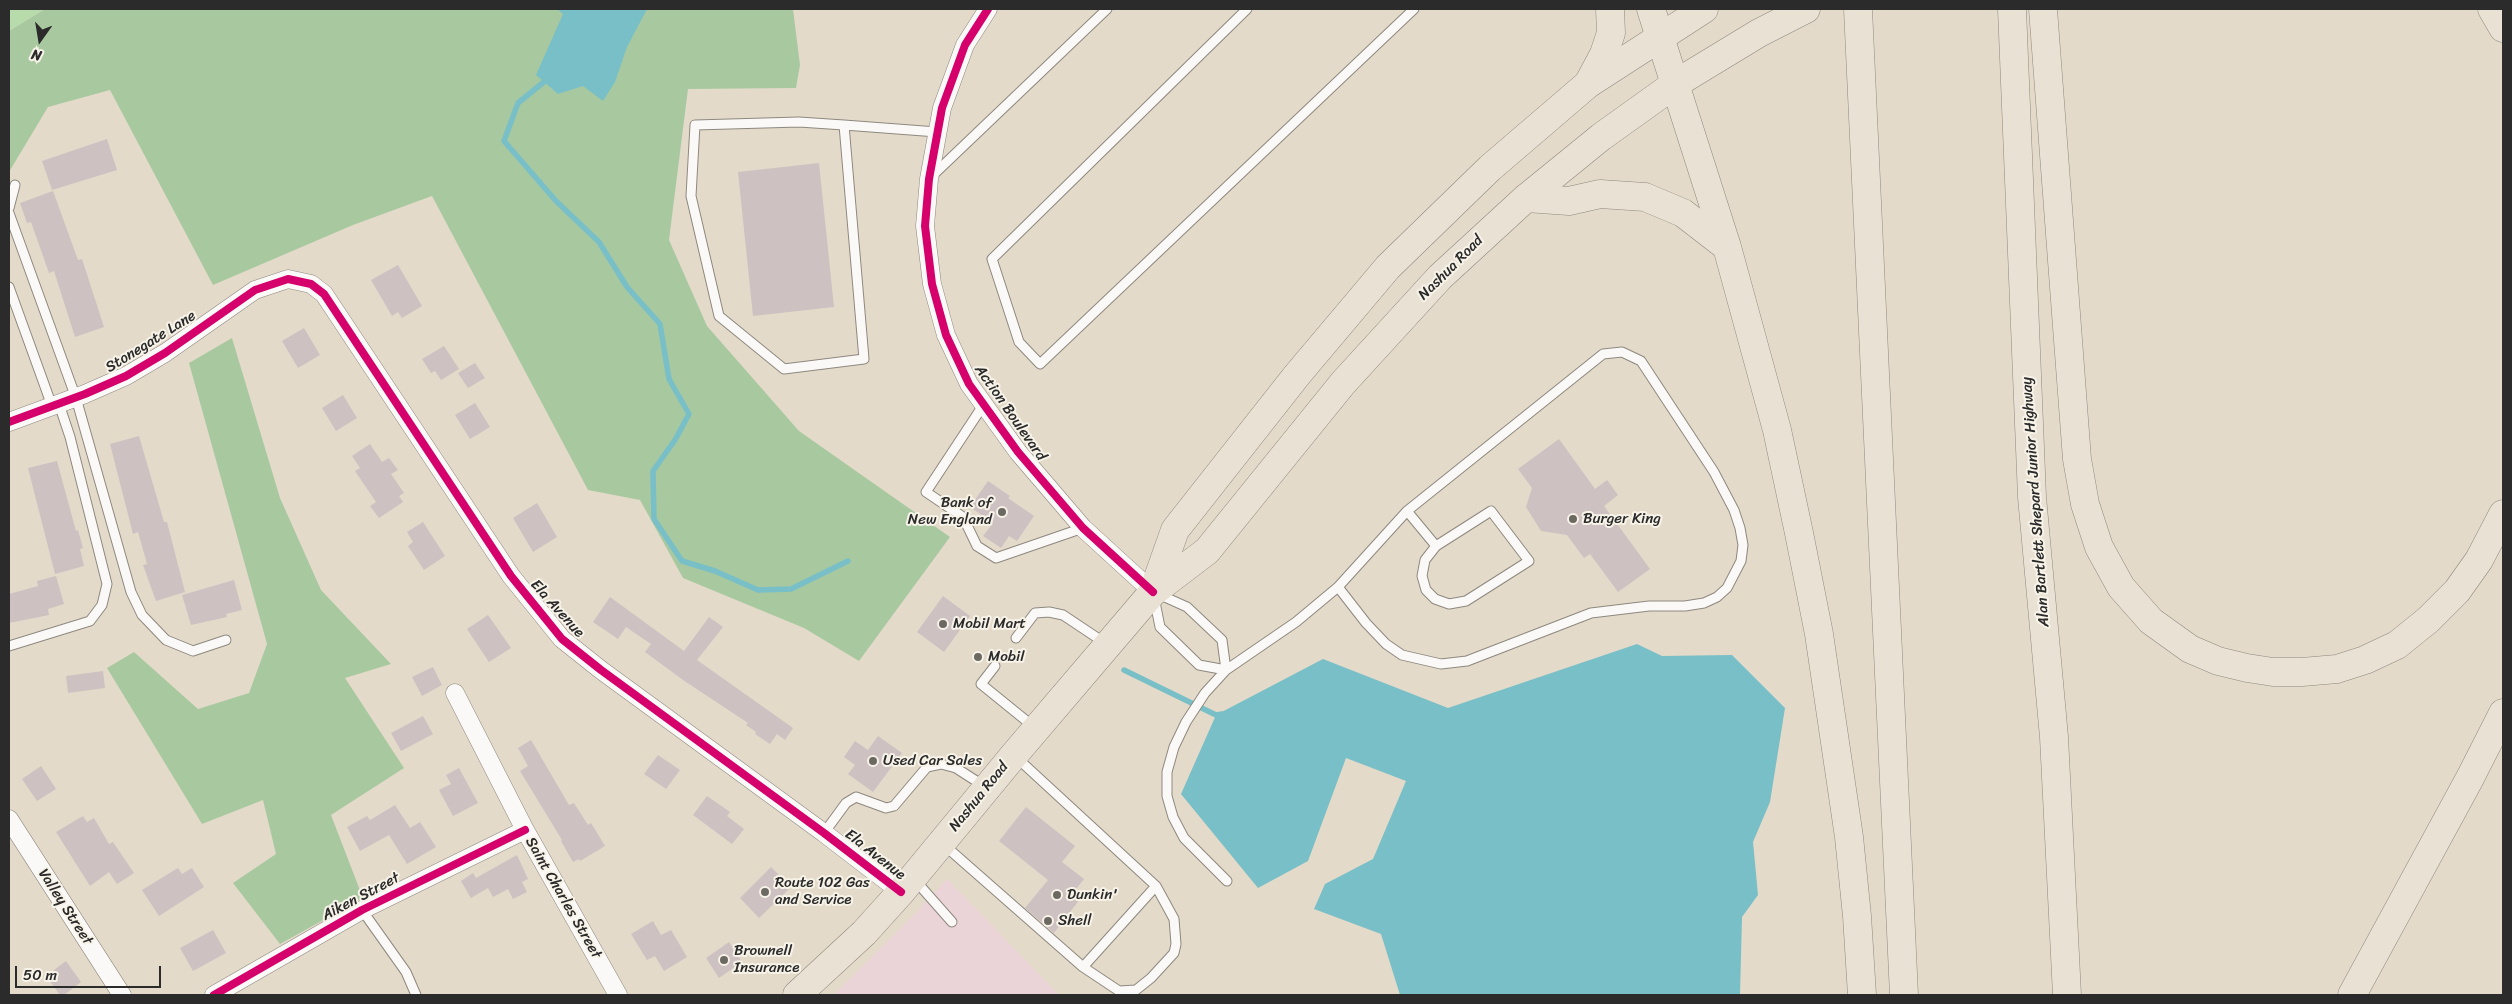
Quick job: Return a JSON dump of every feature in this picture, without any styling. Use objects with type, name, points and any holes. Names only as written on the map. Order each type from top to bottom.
[{"type":"main road","points":[[1588,84],[1604,54],[1611,33],[1610,9]]},
{"type":"main road","points":[[1650,9],[1727,247],[1777,430],[1819,634],[1849,837],[1862,995]]},
{"type":"main road","name":"Nashua Road","points":[[1153,592],[1175,530],[1342,320],[1388,267],[1438,216],[1490,168],[1588,84],[1659,36],[1704,9]]},
{"type":"main road","points":[[1858,9],[1904,995]]},
{"type":"main road","name":"Alan Bartlett Shepard Junior Highway","points":[[2012,9],[2032,497],[2054,737],[2067,995]]},
{"type":"main road","points":[[2043,9],[2079,468],[2085,504],[2099,547],[2121,587],[2151,621],[2190,649],[2218,661],[2273,672],[2336,669],[2365,660],[2397,645],[2428,620],[2456,591],[2479,560],[2503,514]]},
{"type":"main road","points":[[2492,9],[2503,28]]},
{"type":"main road","name":"Nashua Road","points":[[801,994],[864,933],[907,885],[1014,755],[1153,592],[1207,551],[1367,354],[1440,277],[1526,198],[1601,137],[1675,84],[1759,33],[1804,10]]},
{"type":"main road","points":[[1526,198],[1569,202],[1600,194],[1645,197],[1683,213],[1727,247]]},
{"type":"main road","points":[[2352,995],[2470,778],[2503,713]]},
{"type":"street","name":"Action Boulevard","points":[[988,9],[965,45],[942,108],[928,179],[925,226],[932,284],[946,335],[969,384],[1018,452],[1084,528],[1153,592]]},
{"type":"street","name":"Stonegate Lane","points":[[9,422],[62,403],[126,376],[165,353],[255,290],[288,279],[303,281]]},
{"type":"street","name":"Ela Avenue","points":[[303,281],[318,288],[324,294],[510,576],[562,639],[601,670],[824,833],[907,885]]},
{"type":"street","name":"Saint Charles Street","points":[[455,693],[525,830],[618,995]]},
{"type":"street","name":"Valley Street","points":[[9,818],[122,995]]},
{"type":"street","name":"Aiken Street","points":[[214,995],[362,910],[525,830]]},
{"type":"lane","points":[[928,179],[1107,9]]},
{"type":"lane","points":[[1247,9],[992,259],[1019,342],[1040,364],[1414,9]]},
{"type":"lane","points":[[844,126],[864,359],[784,369],[719,316],[691,196],[695,125],[799,122],[937,132]]},
{"type":"lane","points":[[9,208],[15,185]]},
{"type":"lane","points":[[9,213],[62,403],[107,584],[102,605],[90,621],[9,646]]},
{"type":"lane","points":[[9,287],[62,403],[131,592],[142,615],[166,640],[193,651],[226,640]]},
{"type":"lane","points":[[1228,881],[1184,838],[1173,817],[1167,796],[1167,772],[1174,747],[1186,722],[1206,693],[1226,670],[1296,622],[1338,587],[1407,511],[1603,354],[1622,352],[1641,361],[1714,472],[1734,510],[1743,545],[1741,561],[1727,588],[1717,598],[1704,603],[1685,606],[1640,606],[1591,613],[1467,661],[1441,664],[1402,655],[1386,644],[1366,623],[1338,587]]},
{"type":"lane","points":[[984,404],[926,492],[962,517],[977,546],[996,558],[1084,528]]},
{"type":"lane","points":[[1407,511],[1436,546]]},
{"type":"lane","points":[[1490,511],[1529,561],[1466,602],[1449,604],[1435,599],[1426,590],[1422,576],[1425,560],[1436,546],[1490,511]]},
{"type":"lane","points":[[1153,592],[1160,627],[1200,665],[1226,670]]},
{"type":"lane","points":[[1153,592],[1187,607],[1222,640],[1226,670]]},
{"type":"lane","points":[[1016,638],[1035,613],[1049,612],[1063,615],[1108,646]]},
{"type":"lane","points":[[995,666],[982,684],[1036,729]]},
{"type":"lane","points":[[942,843],[1083,967],[1119,991],[1136,990],[1151,978],[1174,953],[1176,944],[1174,919],[1156,886],[1014,755]]},
{"type":"lane","points":[[824,833],[846,803],[856,797],[886,808],[894,806],[926,767],[941,764],[956,768],[987,788]]},
{"type":"lane","points":[[907,885],[952,922]]},
{"type":"lane","points":[[1083,967],[1156,886]]},
{"type":"lane","points":[[362,910],[406,972],[416,995]]},
{"type":"shaded area","points":[[947,879],[1059,995],[834,995],[912,917]]},
{"type":"green space","points":[[9,9],[45,9],[9,31]]},
{"type":"green space","points":[[45,9],[793,9],[800,65],[796,88],[688,89],[669,240],[707,326],[799,431],[950,537],[859,661],[804,628],[683,578],[640,500],[588,490],[432,196],[353,225],[213,285],[110,90],[48,107],[9,172],[9,31]]},
{"type":"green space","points":[[232,338],[280,498],[321,590],[391,664],[345,678],[404,768],[331,815],[363,898],[280,944],[233,883],[276,854],[263,800],[202,824],[107,668],[134,652],[198,709],[249,693],[267,644],[189,363]]},
{"type":"water","points":[[557,9],[647,9],[627,47],[615,82],[603,101],[583,86],[558,94],[536,75],[563,14]]},
{"type":"water","points":[[1637,644],[1662,656],[1732,655],[1785,708],[1770,802],[1753,842],[1758,895],[1742,917],[1740,995],[1400,995],[1381,934],[1314,909],[1325,884],[1373,859],[1406,781],[1346,758],[1308,861],[1258,888],[1181,794],[1216,715],[1323,659],[1448,708]]},
{"type":"building","points":[[107,139],[117,170],[52,190],[42,161]]},
{"type":"building","points":[[819,163],[834,307],[753,316],[738,172]]},
{"type":"building","points":[[53,191],[78,260],[82,259],[104,327],[75,337],[54,271],[49,273],[31,222],[27,223],[20,203]]},
{"type":"building","points":[[398,265],[422,306],[402,318],[398,312],[392,316],[371,280]]},
{"type":"building","points":[[304,328],[320,355],[298,368],[282,341]]},
{"type":"building","points":[[444,346],[459,369],[441,380],[435,371],[431,373],[422,359]]},
{"type":"building","points":[[475,363],[485,378],[468,388],[458,373]]},
{"type":"building","points":[[343,395],[357,418],[336,431],[322,408]]},
{"type":"building","points":[[475,403],[490,427],[470,439],[455,415]]},
{"type":"building","points":[[139,436],[164,522],[167,522],[185,592],[156,601],[143,565],[147,564],[138,532],[133,534],[110,444]]},
{"type":"building","name":"Burger King","points":[[1559,439],[1595,489],[1607,480],[1618,495],[1604,506],[1650,569],[1618,592],[1590,554],[1584,558],[1567,535],[1541,531],[1526,507],[1532,488],[1518,469]]},
{"type":"building","points":[[370,444],[382,462],[389,458],[398,470],[391,474],[404,493],[399,496],[403,502],[379,518],[370,506],[376,502],[355,471],[360,468],[352,456]]},
{"type":"building","points":[[57,461],[76,531],[78,530],[83,548],[80,549],[84,566],[55,574],[28,468]]},
{"type":"building","name":"Bank of New England","points":[[988,481],[1034,516],[1017,541],[1009,536],[1001,548],[983,536],[993,523],[970,507]]},
{"type":"building","points":[[537,503],[557,537],[533,552],[513,518]]},
{"type":"building","points":[[423,522],[445,556],[424,570],[408,546],[413,542],[407,532]]},
{"type":"building","points":[[56,576],[64,604],[48,609],[49,615],[9,623],[9,594],[38,586],[37,581]]},
{"type":"building","points":[[234,580],[242,610],[226,614],[227,617],[191,625],[182,595]]},
{"type":"building","name":"Mobil Mart","points":[[943,596],[970,616],[944,652],[917,632]]},
{"type":"building","points":[[610,597],[684,651],[709,617],[723,627],[697,660],[793,728],[785,740],[777,734],[770,744],[755,734],[756,732],[746,725],[748,723],[645,652],[651,644],[626,627],[618,639],[593,622]]},
{"type":"building","points":[[488,615],[511,648],[489,662],[467,629]]},
{"type":"building","points":[[433,667],[442,685],[422,696],[412,677]]},
{"type":"building","points":[[103,671],[105,688],[68,693],[66,676]]},
{"type":"building","points":[[423,716],[433,734],[401,751],[391,733]]},
{"type":"building","name":"Used Car Sales","points":[[878,736],[902,753],[873,792],[848,774],[855,765],[844,757],[855,741],[868,750]]},
{"type":"building","points":[[531,740],[569,805],[574,803],[588,825],[591,823],[605,846],[580,861],[579,859],[573,862],[562,840],[520,771],[528,766],[518,748]]},
{"type":"building","points":[[658,755],[680,770],[666,789],[644,774]]},
{"type":"building","points":[[41,766],[56,789],[37,801],[22,779]]},
{"type":"building","points":[[459,768],[478,803],[453,816],[439,790],[451,784],[446,775]]},
{"type":"building","points":[[707,796],[730,812],[727,816],[744,829],[732,844],[693,815]]},
{"type":"building","points":[[395,805],[410,828],[420,822],[436,847],[407,864],[389,835],[360,851],[347,827],[367,816],[370,820]]},
{"type":"building","points":[[1026,807],[1075,846],[1062,862],[1084,879],[1073,893],[1080,899],[1054,933],[1025,908],[1048,880],[999,841]]},
{"type":"building","points":[[83,816],[87,822],[94,818],[109,844],[113,842],[134,873],[117,884],[109,872],[90,886],[56,832]]},
{"type":"building","points":[[517,855],[528,879],[522,882],[527,892],[513,899],[508,889],[493,897],[488,888],[471,898],[461,881],[473,873],[476,878]]},
{"type":"building","name":"Route 102 Gas and Service","points":[[771,867],[791,887],[759,918],[740,898]]},
{"type":"building","points":[[178,868],[182,874],[192,868],[204,887],[159,916],[142,890]]},
{"type":"building","points":[[653,921],[661,935],[671,930],[687,957],[664,971],[655,956],[647,960],[631,934]]},
{"type":"building","points":[[213,930],[226,953],[193,971],[180,948]]},
{"type":"building","name":"Brownell Insurance","points":[[729,942],[742,962],[719,978],[706,958]]},
{"type":"building","points":[[66,961],[81,982],[64,995],[60,995],[46,976]]},
{"type":"waterway","points":[[550,77],[518,103],[504,141],[556,201],[599,242],[627,287],[660,324],[669,379],[689,414],[675,440],[653,471],[654,519],[682,561],[715,571],[758,590],[791,589],[848,561]]},
{"type":"waterway","points":[[1124,670],[1216,715],[1222,714]]},
{"type":"cycle path","points":[[988,9],[965,45],[942,108],[929,179],[925,226],[932,284],[946,335],[969,384],[1018,452],[1083,528],[1153,592]]},
{"type":"cycle path","points":[[9,422],[85,394],[126,376],[165,353],[255,290],[288,279],[311,284],[324,294],[511,576],[562,639],[601,670],[824,833],[901,892]]},
{"type":"cycle path","points":[[214,995],[362,910],[525,830]]},
{"type":"place","name":"Bank of New England","points":[[1002,512]]},
{"type":"place","name":"Burger King","points":[[1573,519]]},
{"type":"place","name":"Mobil Mart","points":[[943,624]]},
{"type":"place","name":"Mobil","points":[[978,657]]},
{"type":"place","name":"Used Car Sales","points":[[873,761]]},
{"type":"place","name":"Route 102 Gas and Service","points":[[765,892]]},
{"type":"place","name":"Dunkin'","points":[[1057,895]]},
{"type":"place","name":"Shell","points":[[1048,921]]},
{"type":"place","name":"Brownell Insurance","points":[[724,960]]}]
